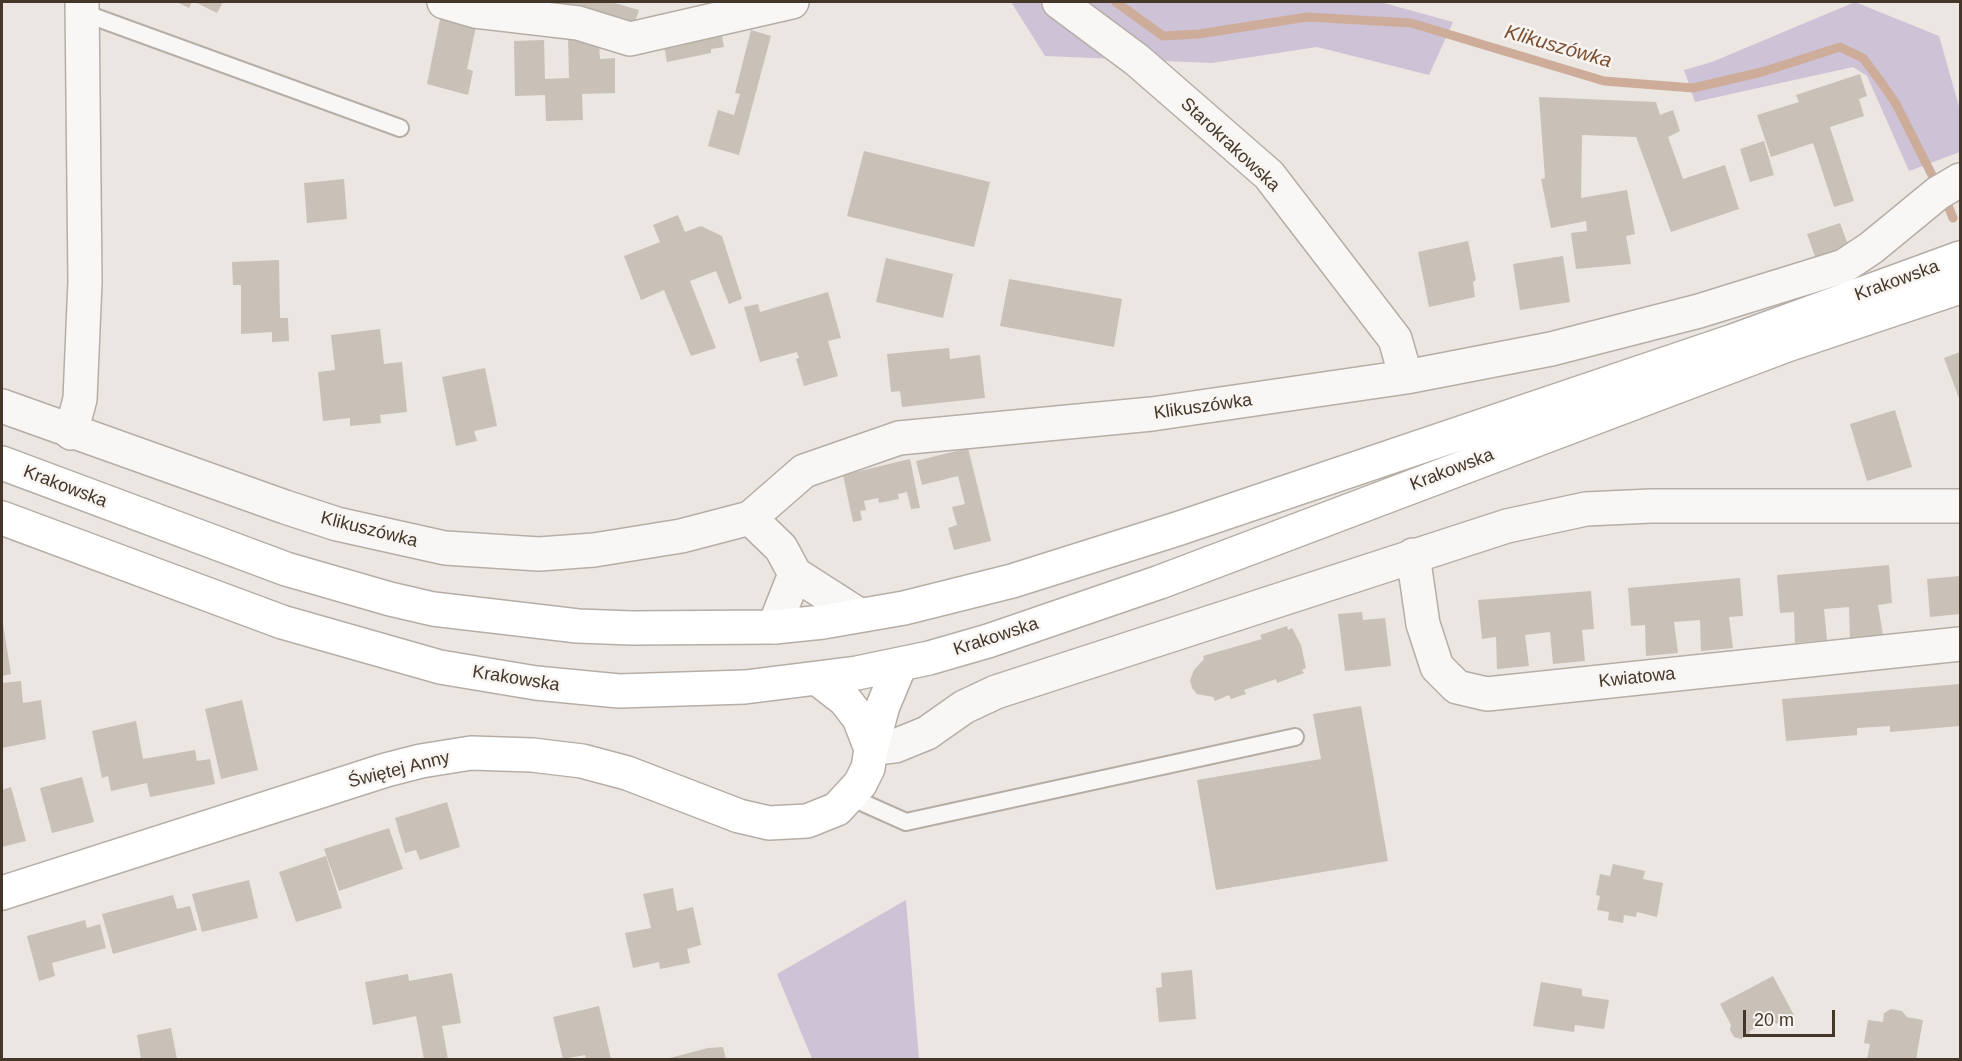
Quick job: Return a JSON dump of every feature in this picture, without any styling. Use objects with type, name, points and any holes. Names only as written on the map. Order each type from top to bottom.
[{"type":"main road","name":"Krakowska","points":[[2,463],[286,569],[433,609],[579,626],[774,627],[904,608],[1012,581],[1177,529],[1733,341],[1960,258]]},
{"type":"main road","name":"Krakowska","points":[[2,518],[282,622],[440,667],[536,683],[619,692],[705,690],[818,679],[900,665],[988,640],[1160,582],[1776,349],[1960,287]]},
{"type":"main road","name":"Świętej Anny","points":[[2,893],[386,770],[471,753],[524,754],[582,761],[627,773],[739,816],[769,823],[791,824],[824,816],[850,797],[868,768],[883,706],[900,665]]},
{"type":"main road","points":[[818,679],[845,700],[859,718],[871,749]]},
{"type":"street","points":[[444,2],[475,11],[578,23],[630,39],[792,2]]},
{"type":"street","name":"Starokrakowska","points":[[1059,2],[1137,60],[1269,176],[1395,339],[1406,377]]},
{"type":"street","points":[[71,433],[80,399],[85,282],[82,7]]},
{"type":"street","name":"Klikuszówka","points":[[2,406],[71,433],[337,524],[445,548],[529,554],[594,550],[681,536],[750,518],[804,471],[899,438],[1152,414],[1406,377],[1551,349],[1688,314],[1844,266],[1871,248],[1938,194],[1960,180]]},
{"type":"street","points":[[871,749],[894,746],[927,732],[964,708],[996,692],[1507,526],[1586,509],[1651,506],[1960,506]]},
{"type":"street","points":[[750,518],[781,548],[795,574],[860,615]]},
{"type":"street","name":"Kwiatowa","points":[[1413,555],[1423,624],[1437,668],[1457,687],[1487,694],[1960,644]]},
{"type":"street","points":[[774,627],[795,574]]},
{"type":"lane","points":[[82,7],[399,128]]},
{"type":"lane","points":[[850,797],[906,822],[1295,737]]},
{"type":"shaded area","points":[[1011,2],[1380,2],[1453,22],[1429,75],[1317,47],[1212,63],[1045,56]]},
{"type":"shaded area","points":[[1855,2],[1939,36],[1960,110],[1960,152],[1909,171],[1867,76],[1853,67],[1695,102],[1684,70],[1712,62]]},
{"type":"shaded area","points":[[906,900],[919,1059],[812,1059],[777,974]]},
{"type":"building","points":[[177,2],[192,2],[189,8]]},
{"type":"building","points":[[195,2],[223,2],[217,13]]},
{"type":"building","points":[[559,2],[611,2],[639,10],[633,28],[557,8]]},
{"type":"building","points":[[441,14],[477,22],[467,69],[473,71],[468,95],[427,84]]},
{"type":"building","points":[[721,30],[724,47],[711,49],[711,53],[667,62],[663,41]]},
{"type":"building","points":[[751,30],[771,36],[739,155],[708,146],[718,110],[734,115],[740,94],[735,93]]},
{"type":"building","points":[[568,36],[599,42],[600,59],[615,58],[615,93],[582,94],[583,120],[546,121],[545,95],[515,96],[514,41],[544,40],[545,79],[569,78]]},
{"type":"building","points":[[1860,74],[1867,96],[1859,99],[1864,116],[1830,127],[1854,201],[1834,207],[1813,143],[1771,157],[1757,115],[1799,102],[1796,95]]},
{"type":"building","points":[[1539,97],[1656,102],[1660,115],[1673,110],[1680,131],[1668,137],[1683,179],[1725,165],[1739,209],[1671,232],[1636,137],[1582,135],[1581,198],[1627,190],[1635,234],[1626,236],[1631,264],[1576,269],[1571,233],[1587,231],[1586,221],[1551,228],[1541,179],[1545,178]]},
{"type":"building","points":[[1764,141],[1774,175],[1750,182],[1740,149]]},
{"type":"building","points":[[864,151],[990,182],[974,247],[847,216]]},
{"type":"building","points":[[344,179],[347,219],[307,223],[304,183]]},
{"type":"building","points":[[678,215],[685,232],[701,226],[722,236],[742,299],[729,304],[716,271],[690,281],[716,348],[691,356],[664,290],[641,300],[624,256],[660,242],[653,225]]},
{"type":"building","points":[[1840,223],[1850,250],[1817,262],[1807,234]]},
{"type":"building","points":[[1468,241],[1476,280],[1473,282],[1475,297],[1429,307],[1418,252]]},
{"type":"building","points":[[1563,256],[1570,302],[1520,310],[1513,264]]},
{"type":"building","points":[[886,258],[953,274],[943,318],[876,302]]},
{"type":"building","points":[[279,260],[280,318],[288,318],[289,341],[272,342],[272,332],[241,334],[241,285],[233,285],[232,262]]},
{"type":"building","points":[[1009,279],[1122,299],[1114,347],[1000,326]]},
{"type":"building","points":[[828,292],[841,338],[828,341],[838,376],[804,386],[796,359],[799,358],[797,352],[760,362],[744,307],[758,304],[760,312]]},
{"type":"building","points":[[380,329],[384,364],[402,362],[407,412],[380,415],[381,423],[350,426],[350,418],[323,421],[318,372],[335,370],[331,335]]},
{"type":"building","points":[[949,348],[950,359],[980,355],[985,398],[902,407],[900,391],[891,392],[887,354]]},
{"type":"building","points":[[1960,352],[1960,401],[1944,358]]},
{"type":"building","points":[[485,368],[497,426],[474,431],[477,441],[456,446],[442,377]]},
{"type":"building","points":[[1895,410],[1912,467],[1867,481],[1850,424]]},
{"type":"building","points":[[968,448],[991,541],[954,550],[948,528],[957,525],[952,507],[965,504],[958,476],[922,485],[916,461]]},
{"type":"building","points":[[910,459],[920,508],[911,509],[907,492],[898,494],[899,499],[879,503],[878,498],[864,501],[866,510],[860,511],[862,520],[853,522],[843,475]]},
{"type":"building","points":[[1889,565],[1892,603],[1878,605],[1883,635],[1850,638],[1849,607],[1824,609],[1827,640],[1795,643],[1794,612],[1780,613],[1777,575]]},
{"type":"building","points":[[1960,576],[1960,614],[1930,617],[1927,579]]},
{"type":"building","points":[[1740,578],[1743,616],[1729,617],[1733,648],[1701,651],[1700,620],[1674,622],[1678,653],[1646,656],[1645,625],[1631,626],[1628,588]]},
{"type":"building","points":[[1591,591],[1594,629],[1582,630],[1585,661],[1553,664],[1550,632],[1525,635],[1529,666],[1497,669],[1496,637],[1482,639],[1478,600]]},
{"type":"building","points":[[1362,612],[1363,620],[1385,618],[1391,666],[1345,671],[1338,614]]},
{"type":"building","points":[[2,618],[11,674],[2,676]]},
{"type":"building","points":[[1287,626],[1288,630],[1292,628],[1301,645],[1306,668],[1302,670],[1304,673],[1277,683],[1276,679],[1244,690],[1246,694],[1231,699],[1229,695],[1215,701],[1213,697],[1197,694],[1192,688],[1190,680],[1194,670],[1204,659],[1203,656],[1262,639],[1260,635]]},
{"type":"building","points":[[21,681],[23,703],[41,700],[46,739],[2,748],[2,683]]},
{"type":"building","points":[[1960,684],[1960,726],[1890,732],[1890,726],[1857,728],[1857,735],[1786,741],[1782,699]]},
{"type":"building","points":[[242,700],[258,770],[221,779],[205,709]]},
{"type":"building","points":[[1361,706],[1388,861],[1216,890],[1197,780],[1321,759],[1313,714]]},
{"type":"building","points":[[136,721],[143,759],[195,750],[197,761],[210,759],[215,784],[150,797],[147,783],[111,791],[108,776],[102,778],[92,731]]},
{"type":"building","points":[[82,777],[94,822],[52,833],[40,788]]},
{"type":"building","points":[[11,787],[26,841],[2,847],[2,790]]},
{"type":"building","points":[[447,802],[460,847],[420,860],[416,850],[405,853],[395,818]]},
{"type":"building","points":[[389,828],[403,869],[339,891],[324,849]]},
{"type":"building","points":[[326,856],[342,908],[296,922],[279,872]]},
{"type":"building","points":[[1613,864],[1645,871],[1643,879],[1663,883],[1657,917],[1637,912],[1636,917],[1624,915],[1623,923],[1608,920],[1609,912],[1597,910],[1600,896],[1596,895],[1600,874],[1610,876]]},
{"type":"building","points":[[249,880],[258,918],[202,932],[192,894]]},
{"type":"building","points":[[673,888],[677,911],[693,907],[701,945],[687,949],[690,963],[660,969],[659,962],[633,968],[625,933],[651,928],[643,894]]},
{"type":"building","points":[[173,895],[177,909],[190,906],[197,930],[113,954],[102,914]]},
{"type":"building","points":[[85,920],[87,928],[100,924],[106,948],[52,963],[55,976],[39,981],[27,936]]},
{"type":"building","points":[[1192,970],[1196,1019],[1159,1022],[1156,988],[1162,987],[1161,973]]},
{"type":"building","points":[[452,973],[461,1023],[442,1026],[448,1059],[424,1059],[416,1016],[373,1025],[365,982],[408,974],[409,981]]},
{"type":"building","points":[[1773,976],[1794,1015],[1776,1024],[1773,1019],[1750,1031],[1749,1035],[1741,1039],[1734,1037],[1730,1030],[1731,1025],[1720,1004]]},
{"type":"building","points":[[1541,982],[1582,989],[1582,996],[1609,1000],[1604,1029],[1575,1025],[1574,1032],[1533,1026]]},
{"type":"building","points":[[599,1006],[611,1059],[586,1059],[585,1055],[563,1059],[553,1017]]},
{"type":"building","points":[[1891,1009],[1902,1011],[1907,1017],[1923,1020],[1916,1059],[1867,1059],[1870,1044],[1864,1043],[1868,1020],[1883,1022],[1884,1013]]},
{"type":"building","points":[[171,1028],[177,1059],[141,1059],[137,1035]]},
{"type":"building","points":[[723,1047],[726,1059],[666,1059],[708,1048]]},
{"type":"waterway","name":"Klikuszówka","points":[[1116,2],[1163,36],[1199,34],[1307,17],[1411,23],[1604,81],[1693,88],[1762,72],[1840,47],[1863,58],[1881,82],[1896,104],[1932,175]]},
{"type":"waterway","name":"Klikuszówka","points":[[1947,203],[1953,218]]}]
